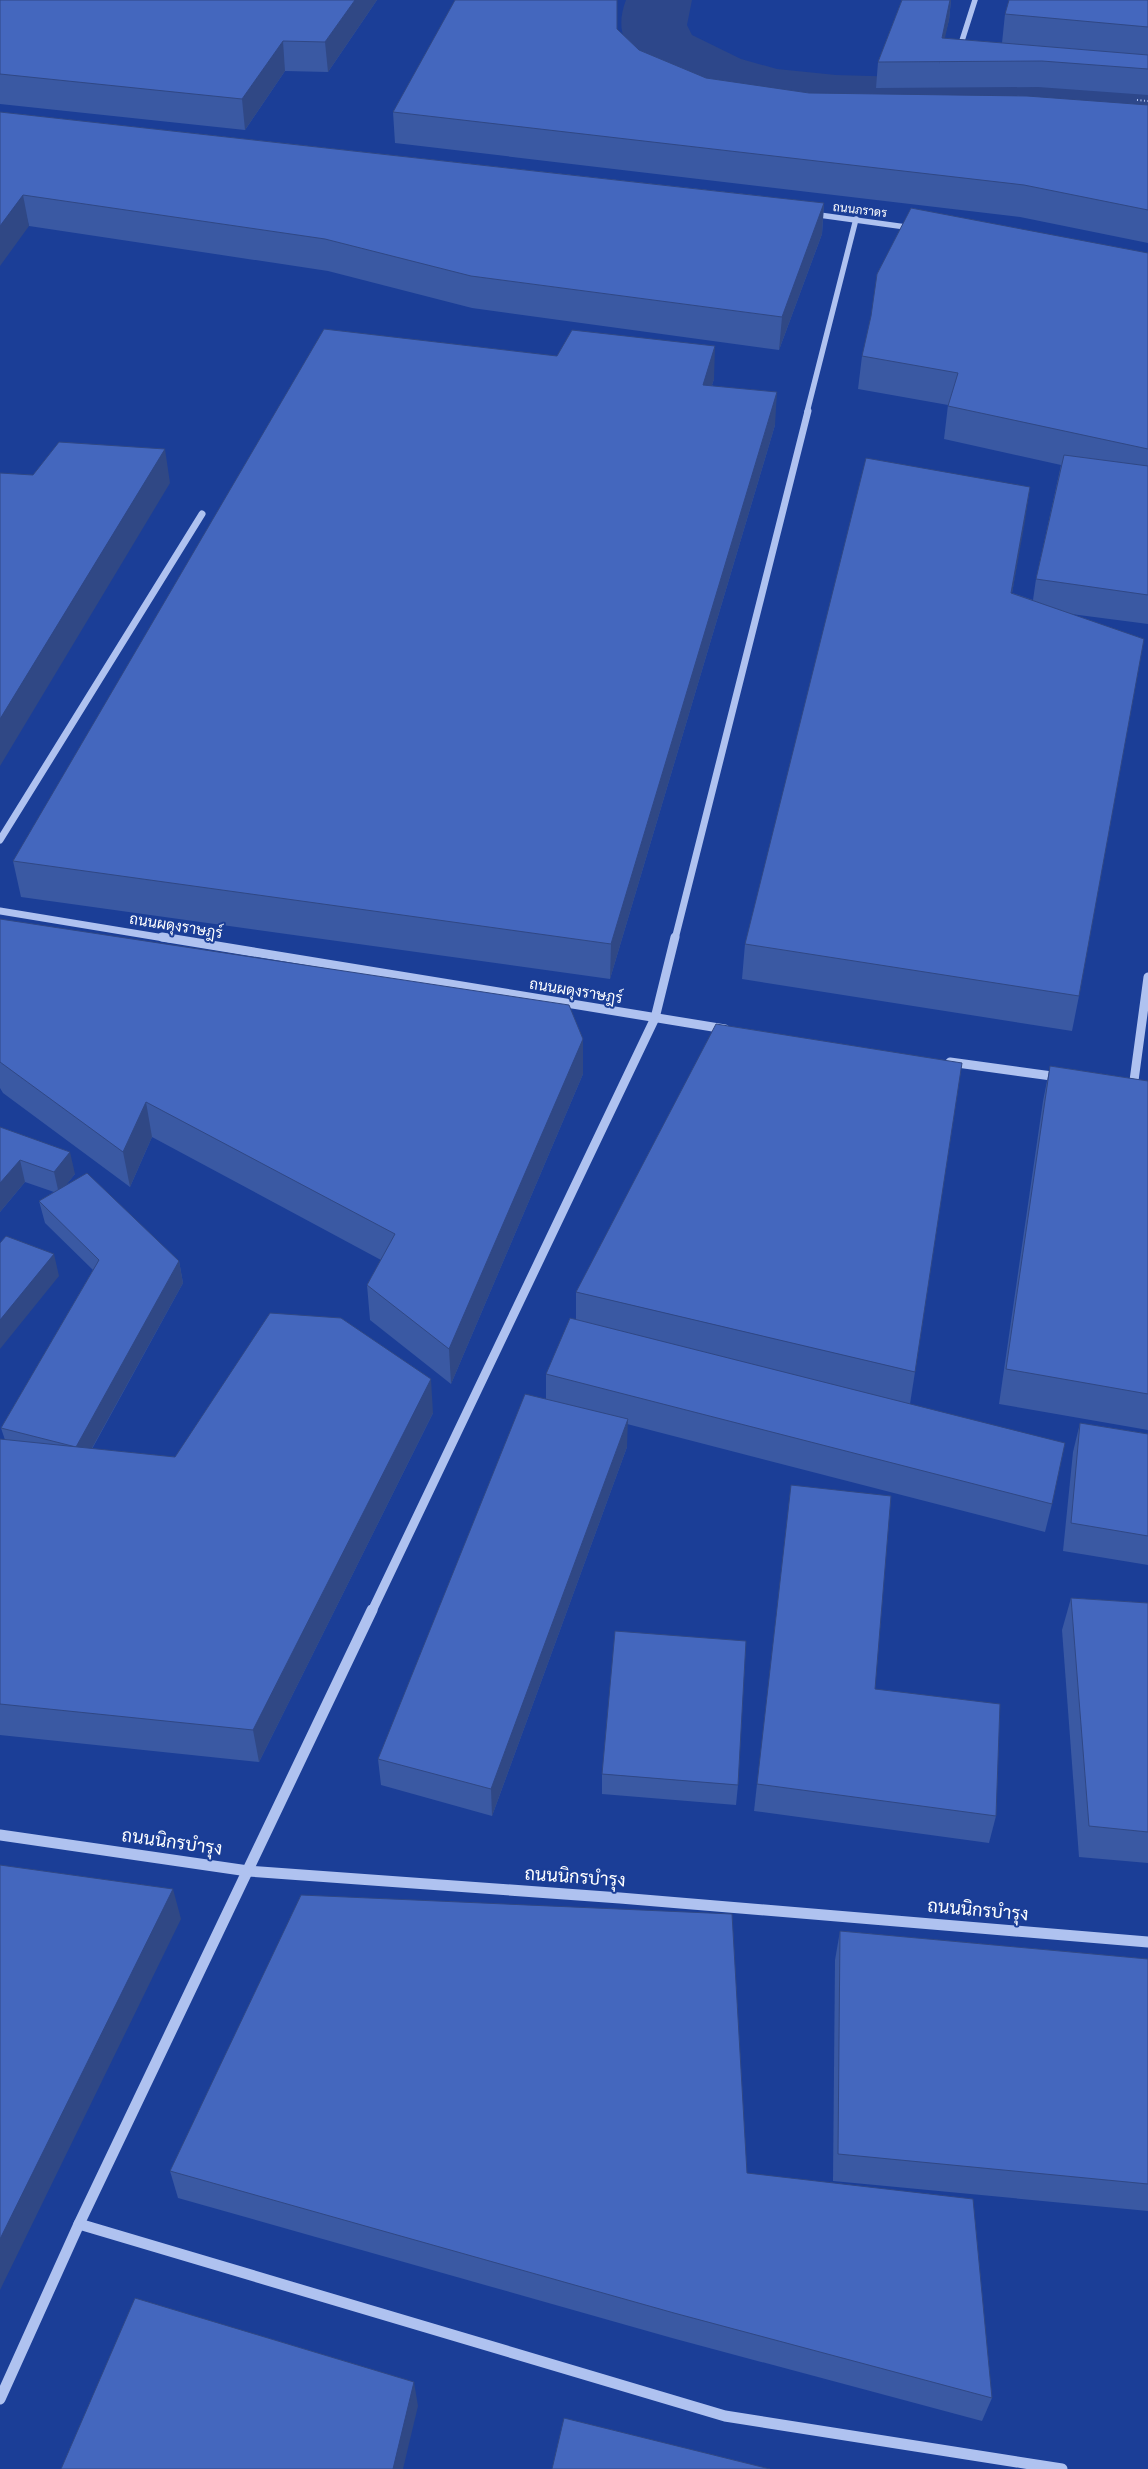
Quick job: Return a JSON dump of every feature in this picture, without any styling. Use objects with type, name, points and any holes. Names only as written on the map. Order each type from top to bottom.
[{"type":"street","points":[[968,53],[958,52],[975,0]]},
{"type":"street","name":"ถนนภราดร","points":[[808,214],[924,229]]},
{"type":"street","points":[[0,2399],[79,2224],[654,1018],[856,219]]},
{"type":"street","points":[[0,840],[202,514]]},
{"type":"street","name":"ถนนผดุงราษฎร์","points":[[0,911],[733,1030]]},
{"type":"street","points":[[1124,1087],[1137,1089],[1148,977]]},
{"type":"street","points":[[938,1060],[1065,1078]]},
{"type":"street","name":"ถนนนิกรบำรุง","points":[[0,1835],[248,1871],[620,1898],[1148,1942]]},
{"type":"street","points":[[79,2224],[725,2416],[1062,2469]]},
{"type":"path","points":[[1137,100],[1148,101]]},
{"type":"building","points":[[0,0],[355,0],[325,42],[283,41],[242,99],[0,74]]},
{"type":"building","points":[[455,0],[617,0],[617,29],[639,50],[706,78],[809,93],[1027,96],[1148,105],[1148,210],[1024,185],[393,112]]},
{"type":"building","points":[[902,0],[950,0],[942,38],[1148,55],[1148,69],[1042,61],[878,62]]},
{"type":"building","points":[[1009,0],[1148,0],[1148,27],[1005,14]]},
{"type":"building","points":[[0,112],[824,203],[782,317],[471,276],[325,239],[23,195],[0,226]]},
{"type":"building","points":[[911,208],[1148,253],[1148,449],[948,406],[958,373],[862,356],[871,316],[877,274]]},
{"type":"building","points":[[324,329],[557,356],[572,330],[715,346],[703,385],[777,392],[611,944],[13,861]]},
{"type":"building","points":[[59,442],[165,449],[0,719],[0,473],[33,475]]},
{"type":"building","points":[[1064,455],[1148,466],[1148,595],[1036,579]]},
{"type":"building","points":[[866,458],[1030,487],[1011,593],[1144,639],[1079,996],[745,944]]},
{"type":"building","points":[[0,919],[569,1005],[583,1039],[449,1349],[367,1285],[395,1234],[146,1102],[123,1152],[0,1062]]},
{"type":"building","points":[[716,1024],[962,1063],[915,1372],[576,1292]]},
{"type":"building","points":[[1050,1066],[1148,1081],[1148,1394],[1006,1369]]},
{"type":"building","points":[[0,1127],[70,1152],[54,1172],[20,1160],[0,1183]]},
{"type":"building","points":[[87,1173],[179,1261],[76,1447],[1,1428],[99,1260],[39,1201]]},
{"type":"building","points":[[6,1236],[54,1254],[0,1320],[0,1243]]},
{"type":"building","points":[[270,1313],[341,1318],[431,1379],[253,1730],[0,1704],[0,1439],[175,1457]]},
{"type":"building","points":[[570,1318],[1065,1443],[1052,1504],[546,1374]]},
{"type":"building","points":[[525,1394],[628,1419],[491,1789],[378,1759]]},
{"type":"building","points":[[1080,1423],[1148,1434],[1148,1536],[1071,1523]]},
{"type":"building","points":[[791,1485],[891,1496],[875,1689],[1000,1704],[996,1816],[757,1784]]},
{"type":"building","points":[[1071,1598],[1148,1603],[1148,1832],[1089,1826]]},
{"type":"building","points":[[615,1631],[746,1641],[738,1785],[602,1774]]},
{"type":"building","points":[[0,1865],[173,1889],[0,2239]]},
{"type":"building","points":[[301,1895],[732,1914],[747,2173],[973,2199],[992,2398],[674,2313],[170,2171]]},
{"type":"building","points":[[840,1931],[1148,1959],[1148,2184],[838,2154]]},
{"type":"building","points":[[135,2298],[414,2382],[393,2469],[61,2469]]},
{"type":"building","points":[[564,2418],[770,2469],[552,2469]]},
{"type":"waterway","points":[[659,0],[654,13],[653,25],[660,42],[677,56],[729,79],[748,85],[777,91],[836,97],[1047,102],[1148,109]]}]
